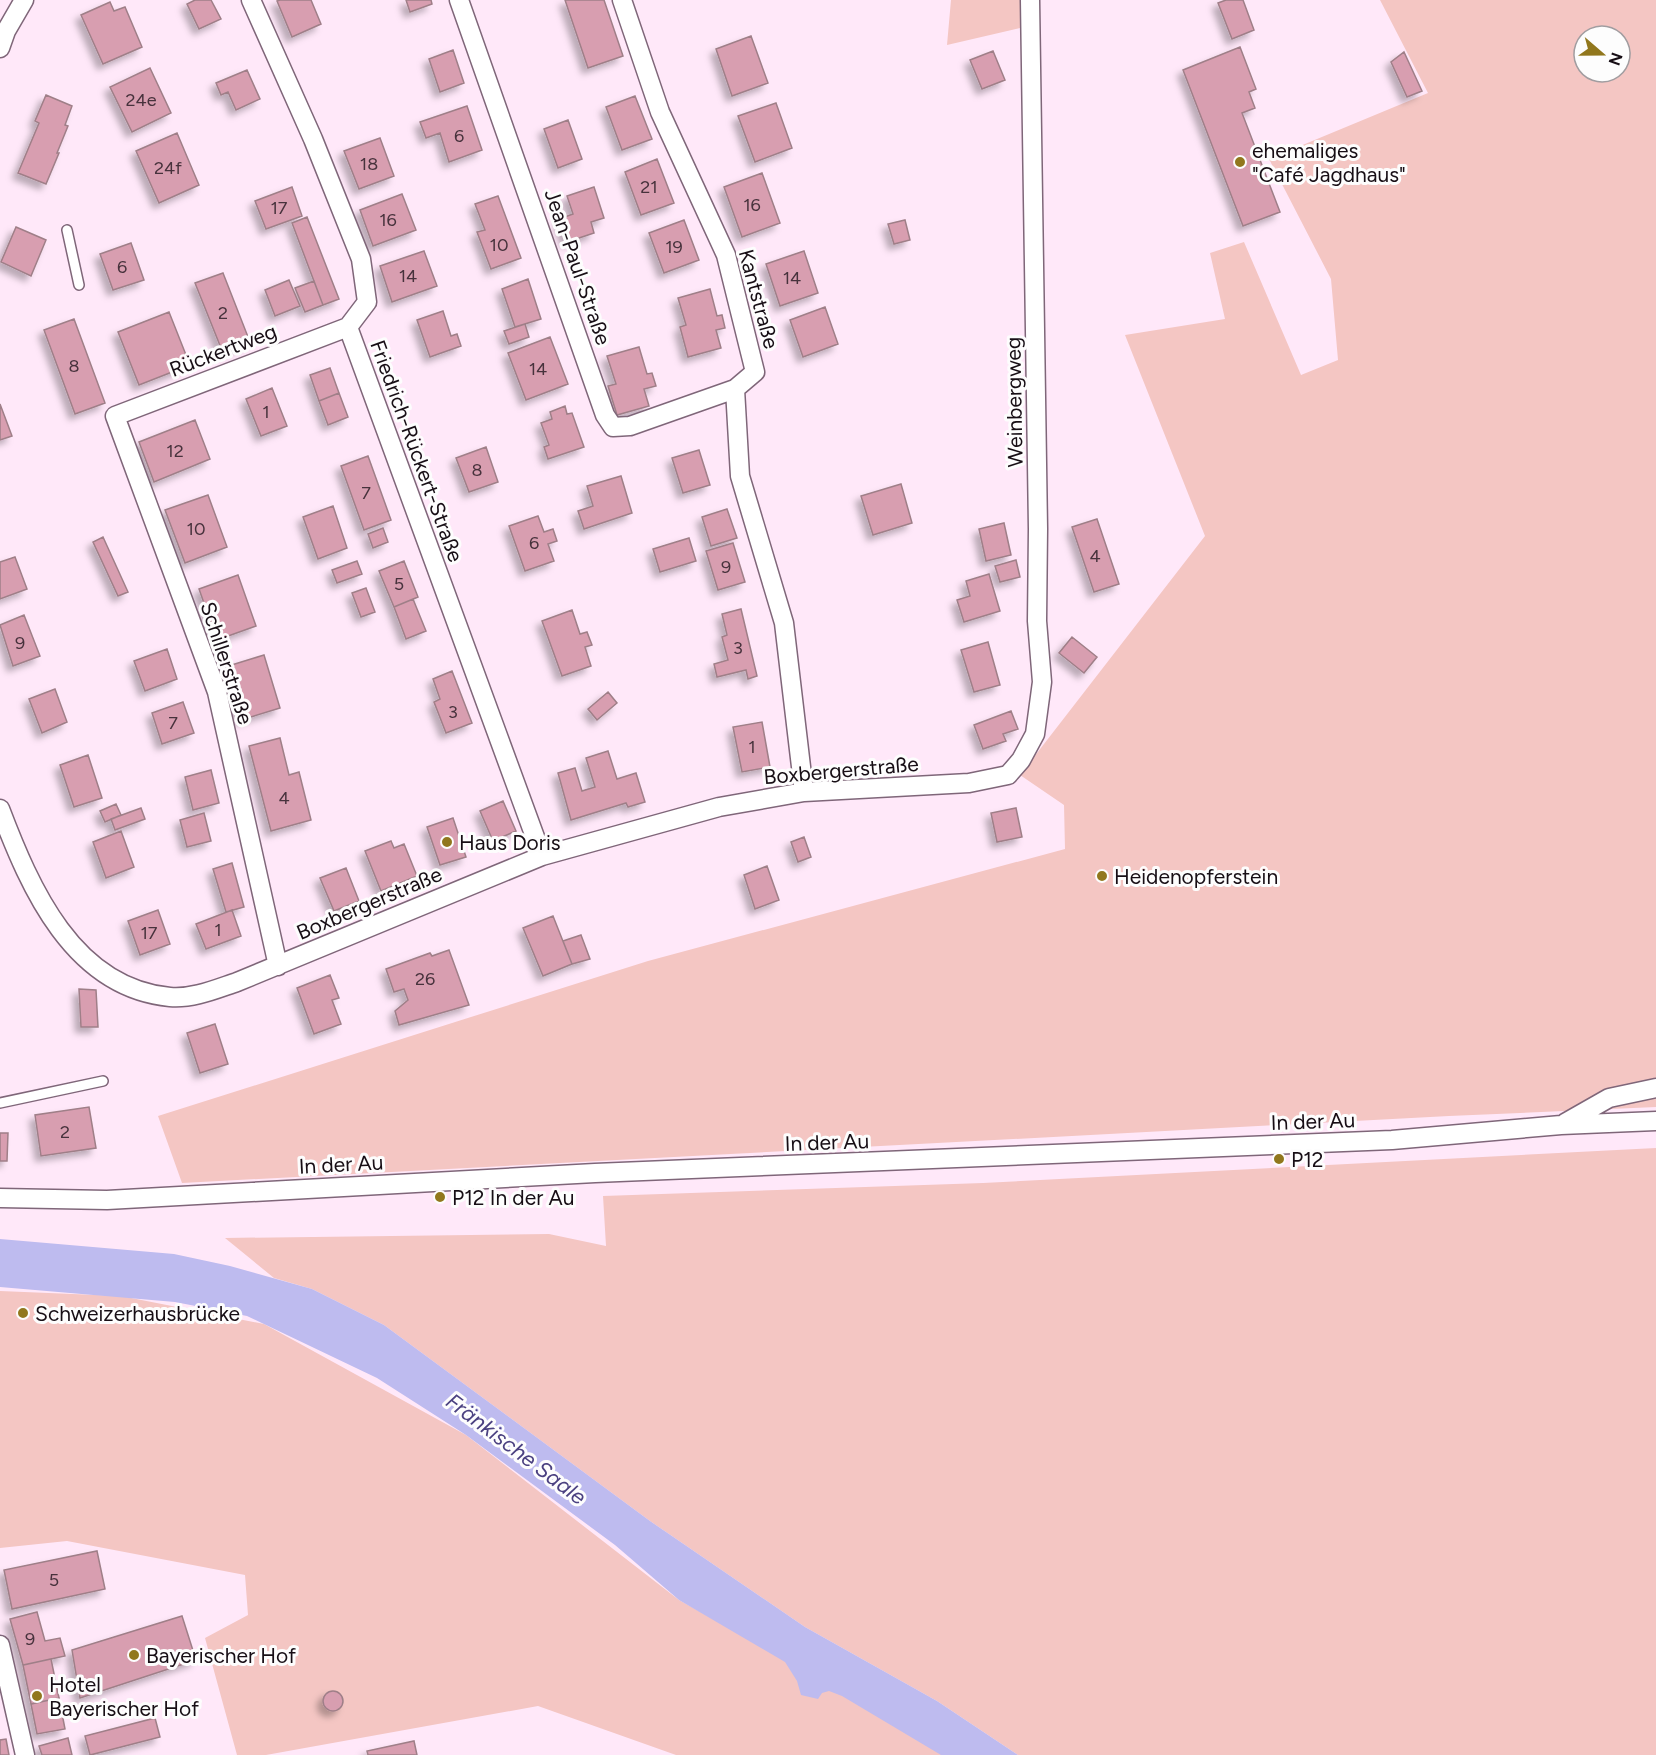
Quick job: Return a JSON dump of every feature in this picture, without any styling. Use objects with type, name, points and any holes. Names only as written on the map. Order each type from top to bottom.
[{"type":"street","points":[[0,48],[3,23],[24,0]]},
{"type":"street","name":"Friedrich-Rückert-Straße","points":[[251,0],[313,140],[361,259],[367,302],[348,327],[542,856]]},
{"type":"street","name":"Jean-Paul-Straße","points":[[459,0],[605,415],[613,427],[630,426],[735,389]]},
{"type":"street","name":"Kantstraße","points":[[622,0],[660,112],[726,255],[755,372],[735,389]]},
{"type":"street","name":"Weinbergweg","points":[[990,780],[1008,775],[1022,760],[1035,734],[1042,682],[1036,621],[1038,529],[1030,0]]},
{"type":"street","name":"Rückertweg","points":[[115,416],[348,327]]},
{"type":"street","points":[[735,389],[740,476],[784,623],[804,792]]},
{"type":"street","name":"Schillerstraße","points":[[115,416],[217,692],[278,966]]},
{"type":"street","name":"Boxbergerstraße","points":[[0,809],[14,846],[45,906],[81,956],[104,974],[148,993],[171,997],[195,996],[278,966],[542,856],[720,807],[804,792],[990,780]]},
{"type":"street","points":[[1561,1125],[1609,1098],[1656,1088]]},
{"type":"street","name":"In der Au","points":[[0,1198],[107,1200],[1244,1150],[1561,1125],[1656,1121]]},
{"type":"street","points":[[0,1645],[25,1755]]},
{"type":"lane","points":[[67,230],[79,285]]},
{"type":"lane","points":[[0,1103],[103,1081]]},
{"type":"shaded area","points":[[951,0],[1020,0],[1020,28],[947,45]]},
{"type":"shaded area","points":[[1380,0],[1656,0],[1656,1107],[182,1183],[158,1116],[648,961],[1065,849],[1064,805],[1020,775],[1205,536],[1125,335],[1225,319],[1210,253],[1244,242],[1301,375],[1338,360],[1331,279],[1269,159],[1428,93]]},
{"type":"shaded area","points":[[1656,1148],[1656,1755],[1018,1755],[937,1701],[805,1627],[650,1521],[384,1325],[312,1289],[274,1278],[225,1238],[549,1234],[606,1246],[603,1196],[983,1183]]},
{"type":"shaded area","points":[[0,1291],[121,1296],[264,1324],[466,1435],[679,1600],[958,1755],[676,1755],[538,1706],[266,1755],[237,1755],[205,1638],[248,1615],[245,1575],[67,1541],[0,1548]]},
{"type":"water","name":"Fränkische Saale","points":[[0,1239],[174,1254],[230,1266],[312,1289],[384,1325],[650,1521],[805,1627],[937,1701],[1018,1755],[941,1755],[842,1696],[829,1691],[822,1693],[818,1699],[801,1695],[797,1681],[785,1662],[679,1600],[615,1545],[466,1435],[377,1378],[247,1316],[175,1302],[0,1287]]},
{"type":"building","points":[[195,0],[211,0],[221,19],[199,29],[187,4]]},
{"type":"building","points":[[311,0],[321,24],[292,37],[277,1]]},
{"type":"building","points":[[406,0],[431,0],[432,4],[410,12]]},
{"type":"building","points":[[565,0],[604,0],[623,56],[588,68]]},
{"type":"building","points":[[1226,0],[1243,0],[1254,30],[1232,39],[1218,3]]},
{"type":"building","points":[[110,2],[114,11],[125,7],[142,47],[103,64],[81,15]]},
{"type":"building","points":[[751,36],[768,83],[732,96],[716,49]]},
{"type":"building","name":"ehemaliges \"Café Jagdhaus\"","points":[[1240,47],[1256,89],[1249,92],[1255,108],[1242,113],[1280,212],[1243,226],[1183,70]]},
{"type":"building","points":[[453,50],[464,83],[440,92],[429,59]]},
{"type":"building","points":[[993,51],[1005,80],[982,89],[970,60]]},
{"type":"building","points":[[1404,52],[1422,91],[1407,97],[1391,62]]},
{"type":"building","points":[[150,68],[171,113],[132,132],[110,87]]},
{"type":"building","points":[[247,70],[260,99],[236,110],[228,92],[221,95],[216,83]]},
{"type":"building","points":[[46,95],[72,106],[65,125],[68,126],[57,153],[59,153],[46,184],[18,173],[39,123],[35,121]]},
{"type":"building","points":[[635,96],[652,139],[622,150],[606,107]]},
{"type":"building","points":[[776,103],[792,148],[755,162],[738,116]]},
{"type":"building","points":[[467,106],[482,150],[449,162],[440,133],[426,138],[420,122]]},
{"type":"building","points":[[568,120],[582,159],[558,168],[544,129]]},
{"type":"building","points":[[177,133],[199,185],[159,203],[136,151]]},
{"type":"building","points":[[380,138],[394,176],[359,189],[344,151]]},
{"type":"building","points":[[657,159],[674,203],[641,215],[625,172]]},
{"type":"building","points":[[762,173],[780,223],[742,237],[724,187]]},
{"type":"building","points":[[292,187],[302,216],[266,229],[255,201]]},
{"type":"building","points":[[594,187],[604,218],[591,222],[594,233],[567,242],[559,219],[573,214],[567,196]]},
{"type":"building","points":[[402,194],[416,230],[373,246],[360,210]]},
{"type":"building","points":[[498,196],[521,258],[491,269],[477,232],[485,230],[475,204]]},
{"type":"building","points":[[307,217],[339,299],[323,305],[292,223]]},
{"type":"building","points":[[684,220],[699,260],[664,273],[649,233]]},
{"type":"building","points":[[905,220],[910,240],[894,244],[888,224]]},
{"type":"building","points":[[16,227],[46,240],[31,276],[1,262]]},
{"type":"building","points":[[131,243],[144,280],[113,290],[100,254]]},
{"type":"building","points":[[424,251],[437,286],[392,302],[380,266]]},
{"type":"building","points":[[804,251],[818,293],[780,306],[766,264]]},
{"type":"building","points":[[223,273],[250,342],[223,353],[195,283]]},
{"type":"building","points":[[528,279],[541,319],[515,327],[502,289]]},
{"type":"building","points":[[289,280],[300,306],[275,316],[265,290]]},
{"type":"building","points":[[314,281],[323,305],[305,312],[295,288]]},
{"type":"building","points":[[710,289],[717,316],[722,315],[725,328],[716,330],[721,348],[688,357],[680,327],[686,325],[678,298]]},
{"type":"building","points":[[825,307],[838,344],[803,357],[790,320]]},
{"type":"building","points":[[443,311],[451,336],[457,334],[461,346],[430,357],[417,320]]},
{"type":"building","points":[[169,312],[190,365],[139,385],[118,332]]},
{"type":"building","points":[[74,319],[105,403],[75,414],[44,330]]},
{"type":"building","points":[[525,324],[529,337],[509,344],[504,331]]},
{"type":"building","points":[[550,337],[568,384],[526,400],[508,353]]},
{"type":"building","points":[[639,347],[647,374],[652,373],[656,386],[644,389],[649,406],[617,415],[608,386],[616,384],[607,356]]},
{"type":"building","points":[[330,368],[339,393],[319,401],[310,375]]},
{"type":"building","points":[[272,388],[287,426],[261,436],[246,399]]},
{"type":"building","points":[[339,393],[348,417],[328,425],[319,401]]},
{"type":"building","points":[[0,404],[12,436],[0,440]]},
{"type":"building","points":[[565,406],[567,414],[572,413],[584,447],[548,459],[544,447],[549,445],[541,423],[552,419],[550,412]]},
{"type":"building","points":[[195,420],[210,459],[154,482],[139,442]]},
{"type":"building","points":[[486,447],[498,482],[469,492],[456,458]]},
{"type":"building","points":[[699,450],[710,485],[683,493],[672,458]]},
{"type":"building","points":[[368,456],[391,520],[364,530],[341,466]]},
{"type":"building","points":[[621,476],[632,513],[584,529],[578,511],[593,506],[587,486]]},
{"type":"building","points":[[901,484],[912,523],[873,535],[861,496]]},
{"type":"building","points":[[208,495],[227,547],[185,563],[165,510]]},
{"type":"building","points":[[333,506],[347,548],[318,559],[303,517]]},
{"type":"building","points":[[727,509],[737,538],[711,546],[702,517]]},
{"type":"building","points":[[538,516],[544,532],[553,529],[557,541],[548,544],[554,561],[525,571],[509,526]]},
{"type":"building","points":[[1097,519],[1119,584],[1094,592],[1072,527]]},
{"type":"building","points":[[1004,523],[1011,555],[986,561],[979,529]]},
{"type":"building","points":[[383,528],[388,542],[373,548],[368,534]]},
{"type":"building","points":[[103,537],[128,592],[118,596],[93,542]]},
{"type":"building","points":[[689,538],[696,561],[660,572],[653,549]]},
{"type":"building","points":[[733,543],[745,582],[718,590],[706,551]]},
{"type":"building","points":[[15,557],[27,589],[0,599],[0,562]]},
{"type":"building","points":[[1016,560],[1020,577],[1000,582],[995,566]]},
{"type":"building","points":[[357,561],[362,574],[337,583],[332,570]]},
{"type":"building","points":[[404,561],[418,597],[394,607],[379,571]]},
{"type":"building","points":[[989,574],[1000,611],[964,622],[957,600],[970,596],[966,581]]},
{"type":"building","points":[[238,575],[256,626],[217,640],[199,589]]},
{"type":"building","points":[[366,588],[375,612],[361,617],[352,593]]},
{"type":"building","points":[[413,599],[426,631],[406,639],[394,607]]},
{"type":"building","points":[[741,609],[757,676],[748,679],[746,670],[717,677],[714,664],[728,660],[722,637],[727,635],[722,614]]},
{"type":"building","points":[[572,610],[580,634],[587,632],[592,645],[585,647],[591,666],[562,676],[542,621]]},
{"type":"building","points":[[24,615],[40,656],[13,666],[0,625]]},
{"type":"building","points":[[1072,637],[1097,657],[1084,673],[1059,653]]},
{"type":"building","points":[[988,642],[1000,685],[974,692],[961,650]]},
{"type":"building","points":[[167,649],[177,679],[145,691],[134,661]]},
{"type":"building","points":[[264,655],[280,708],[241,720],[225,667]]},
{"type":"building","points":[[452,671],[472,723],[446,733],[434,702],[440,699],[433,679]]},
{"type":"building","points":[[55,689],[67,722],[42,733],[29,699]]},
{"type":"building","points":[[608,692],[617,703],[597,720],[588,709]]},
{"type":"building","points":[[183,702],[194,733],[162,744],[152,713]]},
{"type":"building","points":[[1011,711],[1018,729],[1003,734],[1006,741],[983,749],[974,725]]},
{"type":"building","points":[[762,722],[770,767],[742,772],[733,727]]},
{"type":"building","points":[[280,738],[289,775],[299,772],[311,820],[271,831],[249,746]]},
{"type":"building","points":[[608,751],[617,779],[636,773],[645,802],[628,807],[626,803],[571,820],[558,773],[575,768],[582,791],[595,787],[586,758]]},
{"type":"building","points":[[88,755],[102,798],[74,807],[60,765]]},
{"type":"building","points":[[211,770],[219,803],[193,810],[185,777]]},
{"type":"building","points":[[503,801],[516,831],[493,841],[480,811]]},
{"type":"building","points":[[116,804],[121,815],[105,822],[100,811]]},
{"type":"building","points":[[141,808],[145,819],[115,830],[111,819]]},
{"type":"building","points":[[1016,808],[1022,837],[997,842],[991,813]]},
{"type":"building","points":[[204,813],[211,841],[187,847],[180,820]]},
{"type":"building","name":"Haus Doris","points":[[453,818],[466,857],[440,865],[427,827]]},
{"type":"building","points":[[121,831],[134,867],[106,878],[93,842]]},
{"type":"building","points":[[804,837],[811,857],[798,862],[791,842]]},
{"type":"building","points":[[391,841],[394,848],[404,844],[417,876],[381,891],[365,851]]},
{"type":"building","points":[[232,863],[244,907],[226,912],[213,869]]},
{"type":"building","points":[[767,866],[779,900],[755,909],[744,875]]},
{"type":"building","points":[[346,868],[359,901],[334,911],[320,878]]},
{"type":"building","points":[[158,910],[170,944],[140,955],[128,921]]},
{"type":"building","points":[[232,910],[241,936],[206,949],[196,924]]},
{"type":"building","points":[[553,916],[572,964],[543,976],[523,928]]},
{"type":"building","points":[[581,935],[590,959],[572,964],[563,941]]},
{"type":"building","points":[[449,950],[469,1005],[399,1025],[395,1011],[408,1000],[404,989],[394,992],[386,969],[430,953],[432,956]]},
{"type":"building","points":[[330,975],[339,998],[332,1000],[341,1024],[314,1034],[297,988]]},
{"type":"building","points":[[79,989],[96,990],[98,1027],[81,1027]]},
{"type":"building","points":[[215,1024],[228,1064],[200,1073],[187,1033]]},
{"type":"building","points":[[89,1107],[96,1148],[41,1156],[35,1115]]},
{"type":"building","points":[[0,1133],[8,1133],[7,1161],[0,1161]]},
{"type":"building","points":[[97,1551],[105,1589],[12,1609],[4,1570]]},
{"type":"building","points":[[37,1612],[45,1641],[60,1638],[65,1656],[23,1665],[10,1619]]},
{"type":"building","name":"Bayerischer Hof","points":[[182,1616],[196,1660],[80,1698],[72,1650]]},
{"type":"building","points":[[51,1659],[59,1698],[31,1704],[23,1665]]},
{"type":"building","points":[[329,1691],[337,1691],[343,1697],[343,1705],[337,1711],[329,1711],[323,1705],[323,1697]]},
{"type":"building","points":[[59,1698],[65,1729],[37,1734],[31,1704]]},
{"type":"building","points":[[155,1718],[160,1737],[90,1755],[85,1736]]},
{"type":"building","points":[[68,1738],[72,1755],[42,1755],[39,1746]]},
{"type":"building","points":[[6,1739],[9,1755],[0,1755],[0,1740]]},
{"type":"building","points":[[414,1741],[417,1755],[368,1755],[367,1751]]},
{"type":"place","name":"ehemaliges \"Café Jagdhaus\"","points":[[1240,162]]},
{"type":"place","name":"Haus Doris","points":[[447,842]]},
{"type":"place","name":"Heidenopferstein","points":[[1102,876]]},
{"type":"place","name":"P12","points":[[1279,1159]]},
{"type":"place","name":"P12 In der Au","points":[[440,1197]]},
{"type":"place","name":"Schweizerhausbrücke","points":[[23,1313]]},
{"type":"place","name":"Bayerischer Hof","points":[[134,1655]]},
{"type":"place","name":"Hotel Bayerischer Hof","points":[[37,1696]]}]
